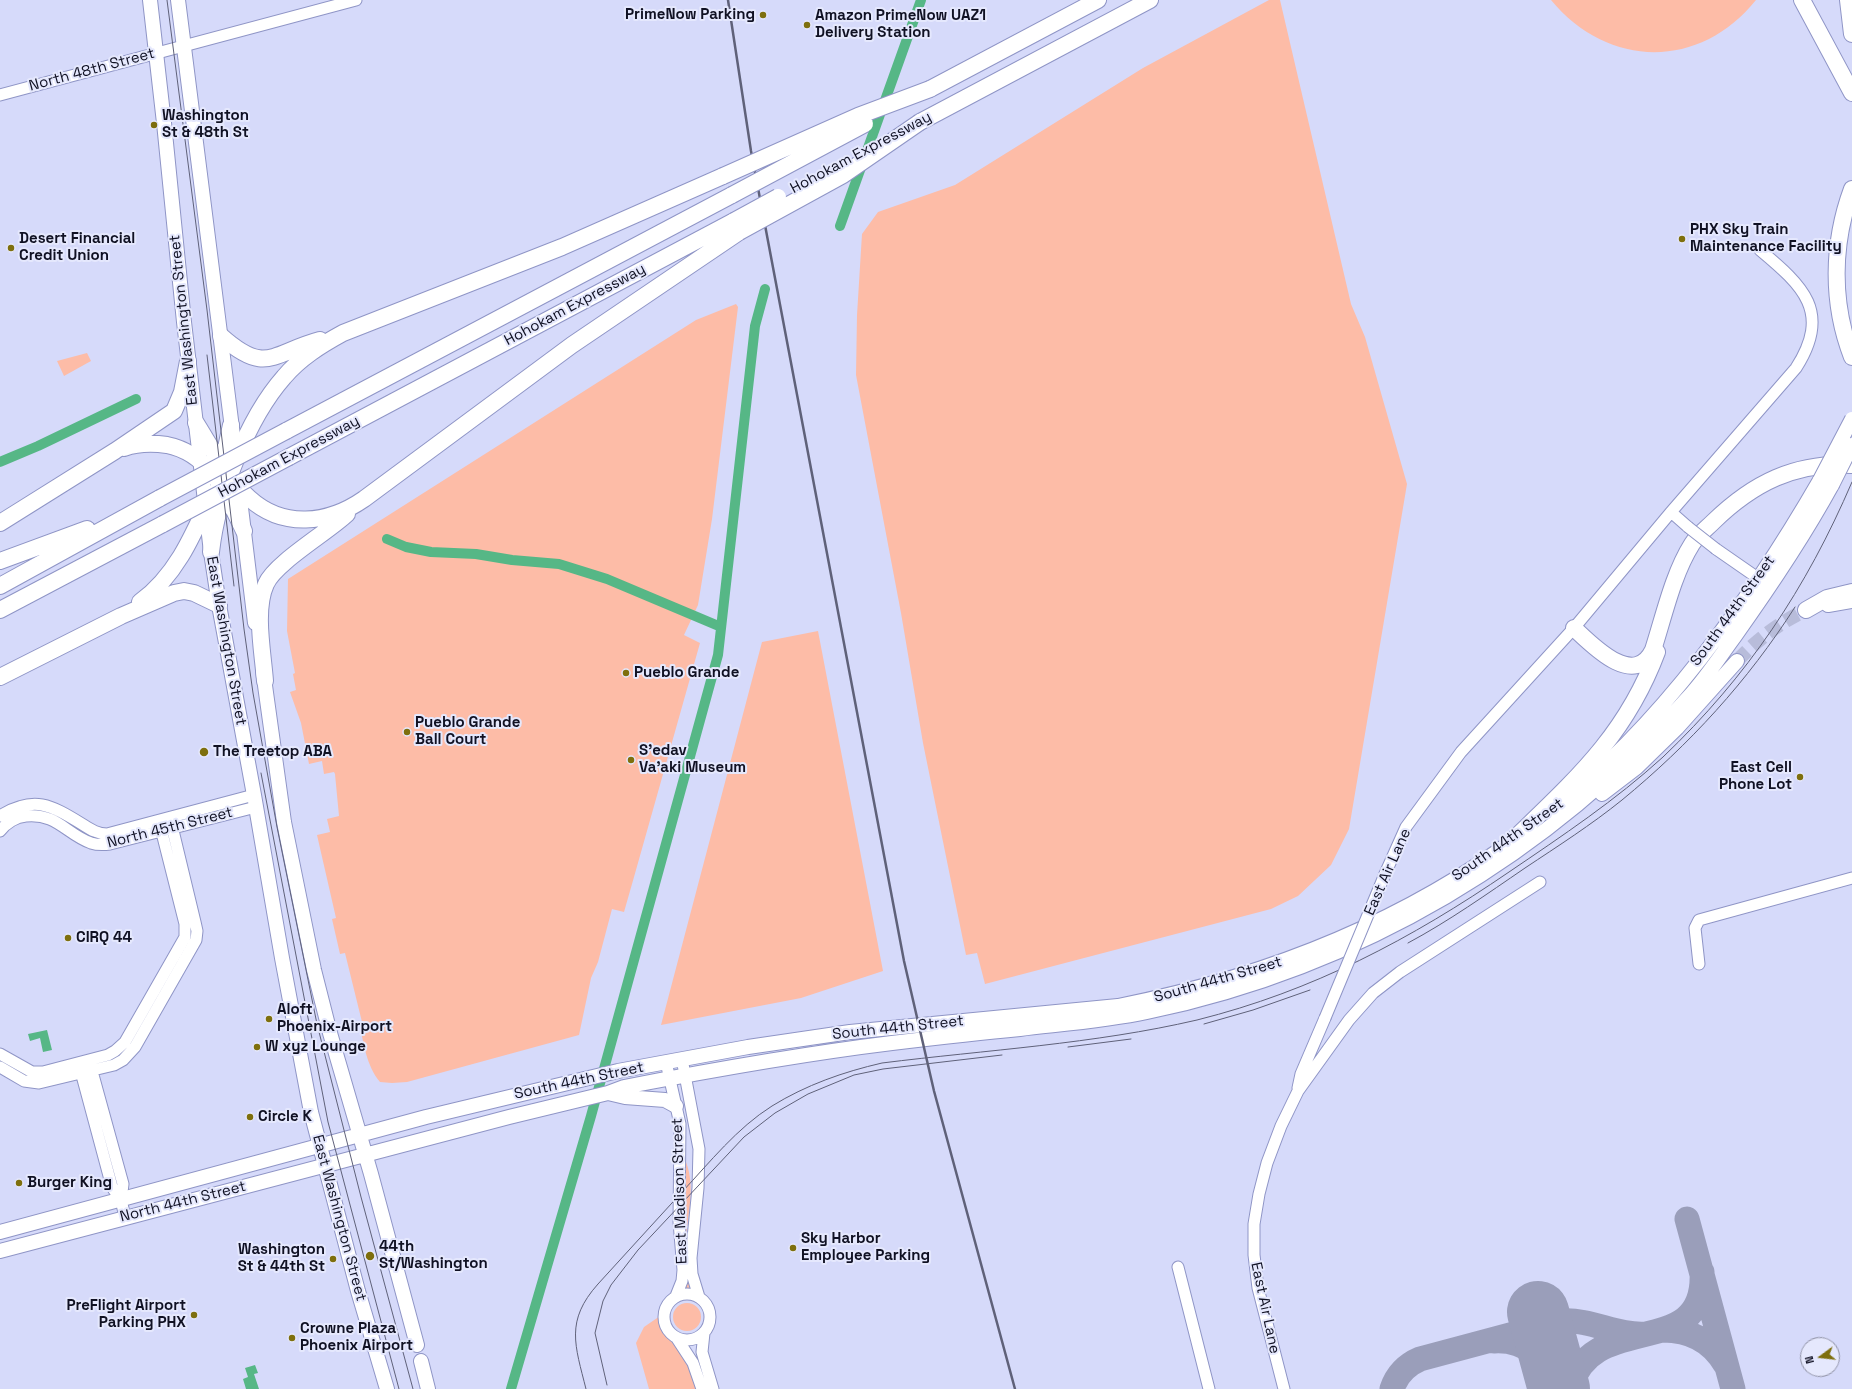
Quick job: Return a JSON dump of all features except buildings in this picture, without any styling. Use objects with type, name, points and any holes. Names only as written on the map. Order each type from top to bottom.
[{"type":"highway","name":"Hohokam Expressway","points":[[0,586],[160,498],[1098,0]]},
{"type":"highway","name":"Hohokam Expressway","points":[[0,610],[289,457],[737,227],[920,122],[1150,0]]},
{"type":"highway","points":[[1802,0],[1852,94]]},
{"type":"highway","points":[[1848,0],[1852,34]]},
{"type":"highway","points":[[222,336],[246,356],[264,359],[308,343],[343,333],[543,254],[858,116],[930,89]]},
{"type":"highway","points":[[1852,189],[1841,223],[1836,270],[1840,313],[1845,338],[1852,357]]},
{"type":"highway","points":[[1836,270],[1852,210]]},
{"type":"highway","points":[[196,423],[228,477],[248,498],[261,507],[283,516],[299,520],[329,517],[345,511],[364,499],[577,342],[737,227]]},
{"type":"highway","points":[[121,616],[144,600],[168,576],[184,553],[198,526],[205,507],[228,477],[258,416],[284,377],[312,351],[343,333]]},
{"type":"highway","points":[[0,523],[115,452],[174,411],[182,392],[188,361]]},
{"type":"highway","points":[[211,552],[214,533],[228,477],[231,425]]},
{"type":"highway","points":[[115,452],[131,446],[153,444],[180,449],[228,477],[244,532]]},
{"type":"highway","points":[[1574,628],[1593,645],[1617,662],[1632,666],[1638,665],[1647,659],[1653,650],[1684,558],[1692,542],[1739,498],[1760,485],[1783,474],[1818,466],[1852,464]]},
{"type":"highway","points":[[0,561],[74,535],[160,498]]},
{"type":"highway","points":[[265,682],[260,615],[266,584],[279,567],[336,525],[364,499]]},
{"type":"highway","points":[[1522,841],[1601,751],[1636,700],[1653,663],[1689,560],[1697,544],[1714,522]]},
{"type":"highway","points":[[0,677],[121,616],[169,594],[180,592],[198,594],[219,605]]},
{"type":"highway","points":[[1806,610],[1827,598],[1852,592]]},
{"type":"main road","name":"East Washington Street","points":[[150,0],[188,361],[205,507],[219,605],[311,1112],[358,1290],[387,1389]]},
{"type":"main road","points":[[178,0],[222,336],[231,425]]},
{"type":"main road","name":"South 44th Street","points":[[360,1135],[453,1110],[582,1079],[748,1047],[850,1032],[1118,1006],[1162,997],[1210,985],[1301,955],[1386,918],[1522,841],[1585,799],[1639,749],[1694,691],[1770,587],[1813,519],[1826,482],[1852,419]]},
{"type":"main road","name":"South 44th Street","points":[[366,1155],[576,1102],[624,1087],[685,1075],[878,1045],[1075,1023],[1146,1012],[1209,997],[1271,978],[1330,956],[1395,926],[1463,888],[1522,841],[1562,803],[1608,763],[1653,715],[1692,669],[1852,445]]},
{"type":"main road","name":"East Washington Street","points":[[244,532],[284,822],[307,937],[322,1002],[366,1155],[417,1344]]},
{"type":"main road","points":[[1806,610],[1852,601]]},
{"type":"main road","points":[[1522,841],[1599,796],[1636,768],[1677,728],[1737,661]]},
{"type":"main road","points":[[608,1093],[626,1097],[665,1100],[676,1106]]},
{"type":"main road","name":"North 44th Street","points":[[0,1232],[360,1135]]},
{"type":"main road","name":"North 44th Street","points":[[0,1251],[366,1155]]},
{"type":"main road","points":[[421,1361],[428,1389]]},
{"type":"street","name":"North 48th Street","points":[[0,95],[156,52],[356,0]]},
{"type":"street","name":"East Air Lane","points":[[1298,1090],[1301,1074],[1406,827],[1461,752],[1574,628],[1671,512],[1796,368],[1807,351],[1812,334],[1812,318],[1809,302],[1796,281],[1760,250]]},
{"type":"street","points":[[1671,512],[1716,549],[1770,587]]},
{"type":"street","name":"North 45th Street","points":[[0,831],[3,827],[20,817],[33,815],[47,817],[85,840],[97,844],[110,844],[166,825],[255,801]]},
{"type":"street","name":"North 45th Street","points":[[0,816],[18,806],[42,805],[51,807],[90,830],[101,834],[166,825]]},
{"type":"street","points":[[0,1054],[32,1072],[43,1072],[85,1066],[114,1065],[123,1060],[132,1052],[196,940],[197,931],[195,922],[166,825]]},
{"type":"street","points":[[1699,964],[1694,928],[1699,920],[1852,878]]},
{"type":"street","name":"East Air Lane","points":[[1284,1389],[1258,1288],[1254,1255],[1254,1224],[1259,1194],[1267,1163],[1281,1126],[1298,1090],[1349,1020],[1373,993],[1400,972],[1540,882]]},
{"type":"street","name":"East Madison Street","points":[[682,1059],[699,1148],[698,1188],[691,1258],[692,1274],[699,1297]]},
{"type":"street","name":"East Madison Street","points":[[666,1062],[680,1124],[679,1222],[683,1270],[681,1285],[676,1296]]},
{"type":"street","points":[[0,1067],[17,1078],[30,1083],[49,1081],[85,1066]]},
{"type":"street","points":[[85,1066],[123,1184],[121,1200],[125,1217]]},
{"type":"street","points":[[1178,1267],[1209,1389]]},
{"type":"street","points":[[676,1338],[690,1340],[698,1338],[708,1327],[710,1312],[699,1297],[684,1293],[676,1296],[667,1304],[663,1316],[666,1328],[676,1338],[693,1363],[702,1389]]},
{"type":"street","points":[[704,1333],[702,1352],[713,1389]]},
{"type":"shaded area","points":[[1269,0],[1280,0],[1351,304],[1365,337],[1407,484],[1349,829],[1331,865],[1298,896],[1271,909],[985,984],[977,953],[966,955],[923,743],[901,613],[856,375],[857,315],[862,234],[878,212],[955,185],[1143,68]]},
{"type":"shaded area","points":[[1551,0],[1756,0],[1733,23],[1708,39],[1682,49],[1654,52],[1626,49],[1599,39],[1574,23]]},
{"type":"shaded area","name":"S'edav Va'aki Museum","points":[[736,304],[738,307],[712,519],[698,605],[684,635],[700,643],[624,912],[612,909],[598,962],[591,978],[579,1035],[407,1082],[380,1082],[375,1075],[366,1054],[359,1023],[362,1022],[345,953],[340,954],[332,919],[336,918],[317,835],[330,832],[327,819],[339,816],[335,774],[334,772],[324,774],[322,761],[309,764],[301,723],[290,692],[296,690],[293,674],[295,673],[287,631],[288,579],[696,320]]},
{"type":"shaded area","points":[[87,353],[91,361],[64,376],[57,361]]},
{"type":"shaded area","points":[[818,631],[883,971],[801,998],[661,1025],[762,642]]},
{"type":"shaded area","points":[[47,1030],[52,1050],[43,1052],[40,1038],[30,1041],[28,1034]]},
{"type":"shaded area","points":[[686,1162],[689,1172],[691,1192],[686,1247],[693,1290],[684,1289]]},
{"type":"shaded area","points":[[687,1303],[697,1307],[701,1317],[697,1327],[687,1331],[677,1327],[673,1317],[677,1307]]},
{"type":"shaded area","points":[[660,1316],[662,1330],[683,1351],[699,1389],[649,1389],[636,1343],[644,1327]]},
{"type":"shaded area","points":[[255,1365],[258,1373],[254,1374],[259,1389],[246,1389],[243,1379],[248,1377],[245,1368]]},
{"type":"waterway","points":[[840,226],[921,0]]},
{"type":"waterway","points":[[511,1389],[591,1116],[718,655],[755,326],[765,289]]},
{"type":"waterway","points":[[0,462],[38,446],[136,399]]},
{"type":"waterway","points":[[387,539],[406,547],[431,552],[476,554],[512,560],[559,564],[607,579],[721,627]]},
{"type":"taxiway","points":[[1687,1219],[1733,1389]]},
{"type":"taxiway","points":[[1570,1389],[1582,1364],[1600,1349],[1622,1340],[1668,1328],[1686,1318],[1699,1300],[1702,1272]]},
{"type":"taxiway","points":[[1392,1389],[1399,1374],[1410,1364],[1420,1359],[1562,1321],[1583,1322],[1625,1333],[1646,1334]]},
{"type":"taxiway","points":[[1663,1330],[1673,1330],[1691,1334],[1699,1338],[1713,1349],[1725,1364]]},
{"type":"taxiway","points":[[1494,1341],[1505,1341],[1516,1344],[1535,1353],[1549,1369],[1558,1389]]},
{"type":"runway","points":[[1538,1312],[1559,1389]]},
{"type":"tunnel","points":[[1737,661],[1769,632],[1806,610]]},
{"type":"tram line","points":[[167,0],[207,310],[244,629],[253,693],[277,827],[317,1024],[361,1197],[413,1389]]},
{"type":"tram line","points":[[207,355],[234,586]]},
{"type":"tram line","points":[[586,1389],[576,1346],[576,1334],[577,1322],[588,1297],[598,1284],[714,1157],[747,1124],[759,1115],[785,1098],[825,1080],[882,1063],[1079,1041],[1197,1020],[1240,1008],[1281,994],[1321,978],[1398,941],[1509,872],[1608,803],[1663,757],[1694,726],[1748,663],[1772,629],[1815,559],[1852,482]]},
{"type":"tram line","points":[[1408,943],[1468,907],[1574,835],[1622,800],[1647,779],[1716,711],[1758,661],[1795,607]]},
{"type":"tram line","points":[[261,773],[328,1122],[399,1389]]},
{"type":"tram line","points":[[1204,1024],[1253,1010],[1310,990]]},
{"type":"tram line","points":[[1068,1047],[1131,1039]]},
{"type":"tram line","points":[[607,1385],[595,1333],[603,1301],[611,1285],[638,1250],[744,1137],[775,1113],[808,1094],[854,1075],[883,1069],[1002,1055]]},
{"type":"railway","points":[[728,0],[751,151],[904,961],[934,1091],[1015,1389]]},
{"type":"place","name":"PrimeNow Parking","points":[[763,15]]},
{"type":"place","name":"Amazon PrimeNow UAZ1 Delivery Station","points":[[807,25]]},
{"type":"place","name":"Washington St & 48th St","points":[[154,125]]},
{"type":"place","name":"PHX Sky Train Maintenance Facility","points":[[1682,239]]},
{"type":"place","name":"Desert Financial Credit Union","points":[[11,248]]},
{"type":"place","name":"Pueblo Grande","points":[[626,673]]},
{"type":"place","name":"Pueblo Grande Ball Court","points":[[407,732]]},
{"type":"place","name":"The Treetop ABA","points":[[204,752]]},
{"type":"place","name":"S'edav Va'aki Museum","points":[[631,760]]},
{"type":"place","name":"East Cell Phone Lot","points":[[1800,777]]},
{"type":"place","name":"CIRQ 44","points":[[68,938]]},
{"type":"place","name":"Aloft Phoenix-Airport","points":[[269,1019]]},
{"type":"place","name":"W xyz Lounge","points":[[257,1047]]},
{"type":"place","name":"Circle K","points":[[250,1117]]},
{"type":"place","name":"Burger King","points":[[19,1183]]},
{"type":"place","name":"Sky Harbor Employee Parking","points":[[793,1248]]},
{"type":"place","name":"44th St/Washington","points":[[370,1256]]},
{"type":"place","name":"Washington St & 44th St","points":[[333,1259]]},
{"type":"place","name":"PreFlight Airport Parking PHX","points":[[194,1315]]},
{"type":"place","name":"Crowne Plaza Phoenix Airport","points":[[292,1338]]}]
